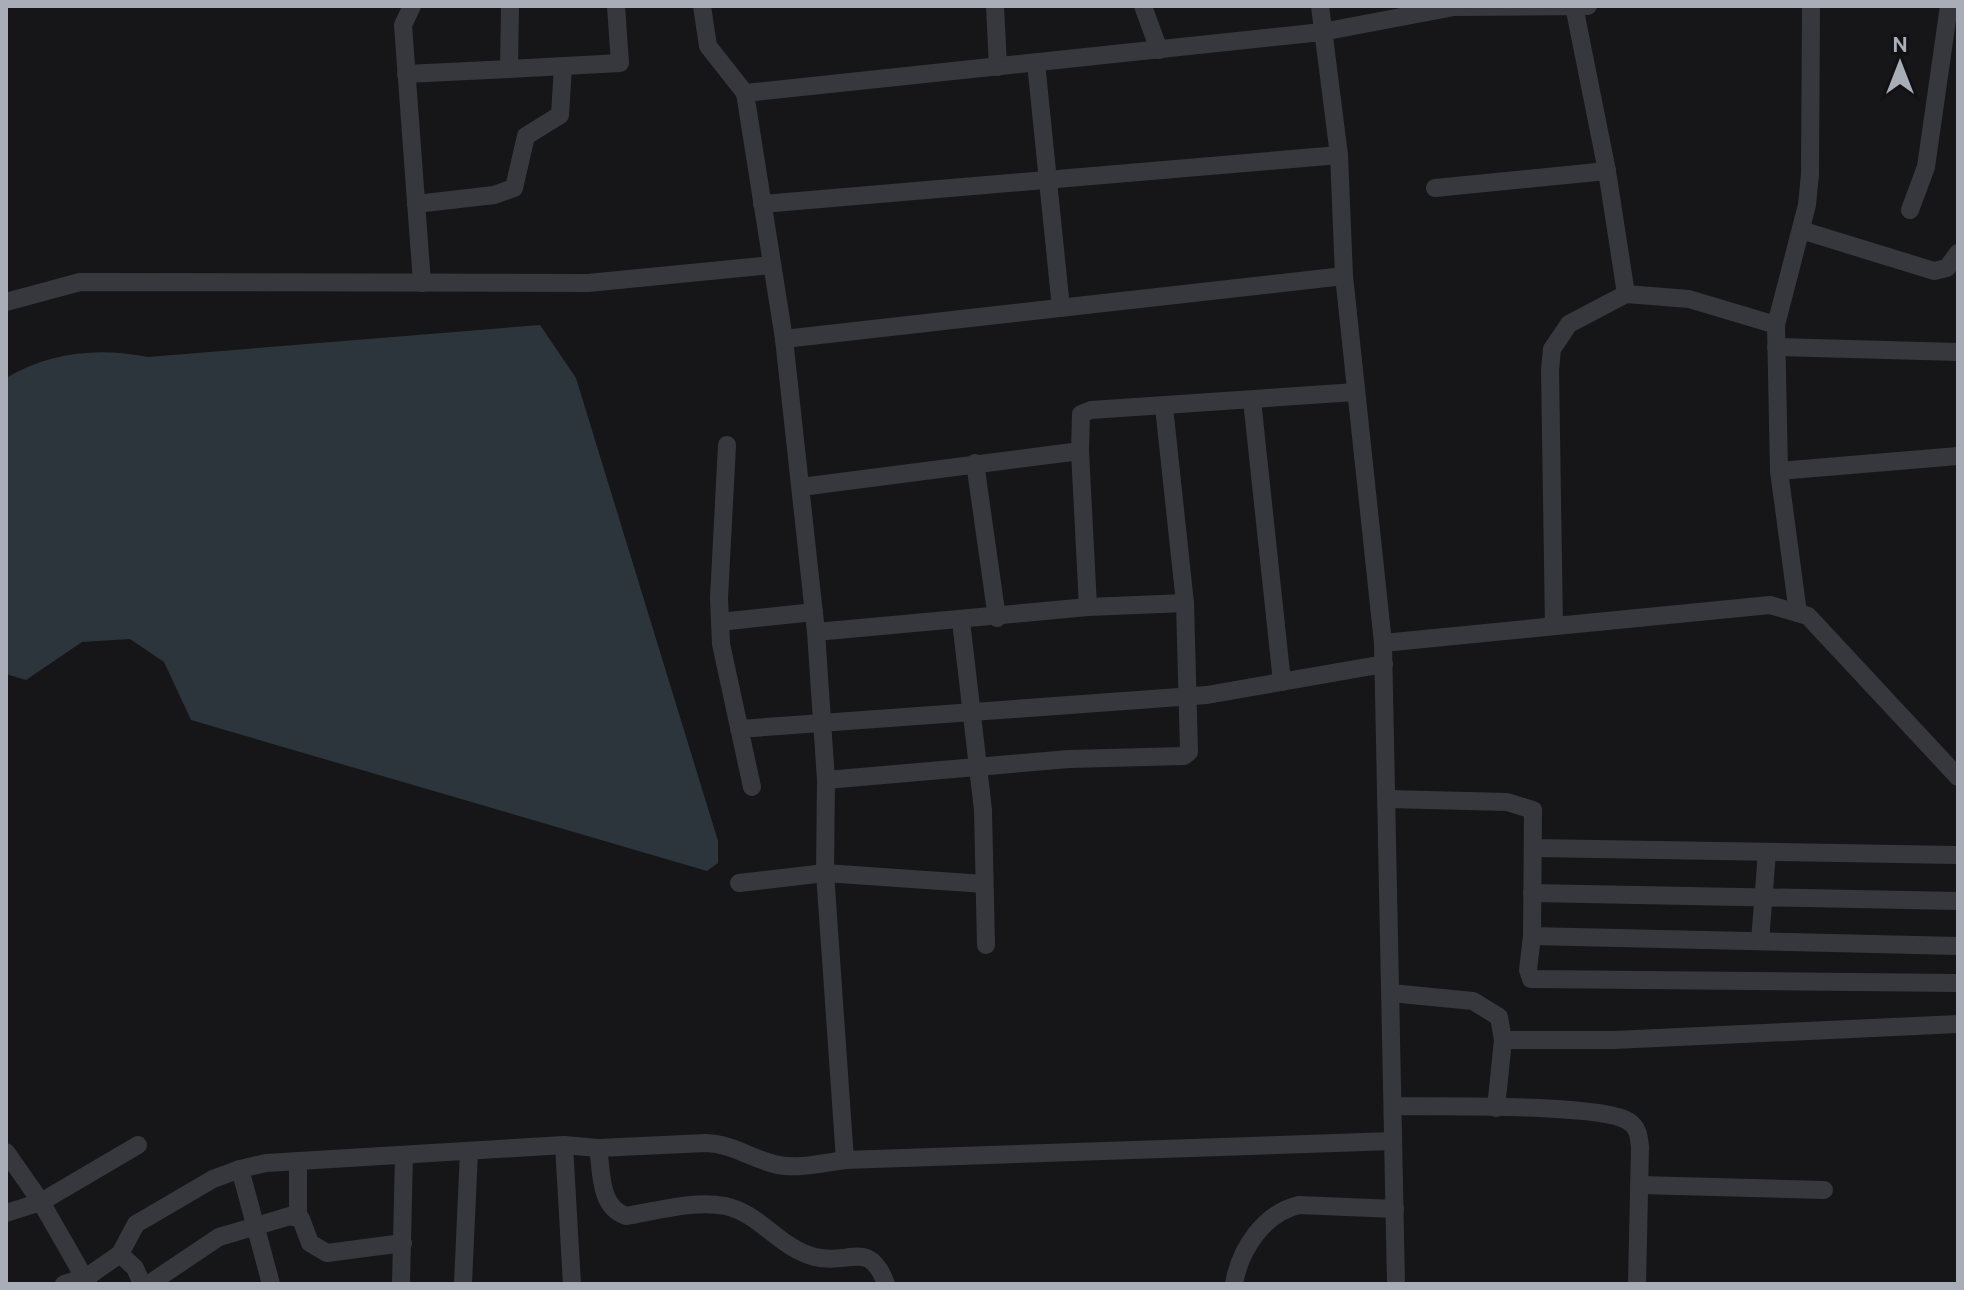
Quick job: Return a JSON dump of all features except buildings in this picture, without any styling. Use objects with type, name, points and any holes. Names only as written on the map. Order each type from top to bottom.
[{"type":"street","points":[[412,6],[403,25],[422,283]]},
{"type":"street","points":[[509,69],[510,6]]},
{"type":"street","points":[[406,74],[620,63],[616,6]]},
{"type":"street","points":[[702,6],[708,46],[745,93],[784,339],[816,632],[826,780],[825,873],[845,1160]]},
{"type":"street","points":[[995,6],[998,67]]},
{"type":"street","points":[[1143,6],[1159,50]]},
{"type":"street","points":[[1320,6],[1339,155],[1344,276],[1383,643],[1396,1284]]},
{"type":"street","points":[[745,93],[1322,32],[1454,6],[1588,6]]},
{"type":"street","points":[[1574,6],[1607,171],[1626,294]]},
{"type":"street","points":[[1798,613],[1779,471],[1776,325],[1801,230],[1810,174],[1811,6]]},
{"type":"street","points":[[1910,210],[1926,167],[1949,6]]},
{"type":"street","points":[[1036,63],[1061,308]]},
{"type":"street","points":[[416,204],[494,195],[514,188],[526,136],[560,115],[563,66]]},
{"type":"street","points":[[762,204],[1339,155]]},
{"type":"street","points":[[1435,188],[1607,171]]},
{"type":"street","points":[[1801,230],[1934,271],[1954,268]]},
{"type":"street","points":[[6,302],[80,282],[588,283],[771,265]]},
{"type":"street","points":[[784,339],[1344,276]]},
{"type":"street","points":[[1554,626],[1552,349],[1569,324],[1626,294],[1689,299],[1776,325]]},
{"type":"street","points":[[1776,347],[1958,352]]},
{"type":"street","points":[[1088,607],[1081,414],[1356,392]]},
{"type":"street","points":[[1252,400],[1282,682]]},
{"type":"street","points":[[826,780],[1069,759],[1184,756],[1190,741],[1185,603],[1164,407]]},
{"type":"street","points":[[727,445],[720,622],[728,685],[752,787]]},
{"type":"street","points":[[801,487],[1080,451]]},
{"type":"street","points":[[1779,471],[1958,456]]},
{"type":"street","points":[[975,463],[997,618]]},
{"type":"street","points":[[816,632],[997,618],[1088,607],[1185,603]]},
{"type":"street","points":[[1383,643],[1770,605],[1808,616],[1958,777]]},
{"type":"street","points":[[720,622],[814,612]]},
{"type":"street","points":[[961,621],[978,767],[986,945]]},
{"type":"street","points":[[739,729],[1187,695],[1384,664]]},
{"type":"street","points":[[1388,799],[1523,804],[1533,810],[1532,936],[1528,970],[1531,979],[1958,983]]},
{"type":"street","points":[[1534,848],[1958,855]]},
{"type":"street","points":[[1760,941],[1767,852]]},
{"type":"street","points":[[739,883],[825,873],[984,884]]},
{"type":"street","points":[[1532,893],[1958,901]]},
{"type":"street","points":[[1532,936],[1958,946]]},
{"type":"street","points":[[1391,993],[1473,1001],[1499,1017],[1503,1040],[1496,1108]]},
{"type":"street","points":[[1503,1040],[1614,1040],[1958,1024]]},
{"type":"street","points":[[1393,1106],[1496,1108],[1619,1116],[1631,1122],[1639,1133],[1637,1284]]},
{"type":"street","points":[[64,1284],[88,1281],[120,1254],[136,1224],[213,1179],[240,1169],[298,1162],[564,1145],[598,1148],[721,1143],[777,1165],[1393,1141]]},
{"type":"street","points":[[6,1213],[41,1202],[138,1145]]},
{"type":"street","points":[[564,1145],[572,1284]]},
{"type":"street","points":[[598,1148],[606,1199],[615,1212],[626,1216],[722,1205],[747,1212],[774,1236],[814,1257],[865,1257],[880,1268],[886,1284]]},
{"type":"street","points":[[463,1284],[469,1151]]},
{"type":"street","points":[[6,1152],[41,1202],[88,1281]]},
{"type":"street","points":[[401,1284],[404,1155]]},
{"type":"street","points":[[298,1162],[298,1217],[310,1243],[327,1253],[403,1243]]},
{"type":"street","points":[[240,1169],[271,1284]]},
{"type":"street","points":[[1639,1185],[1824,1190]]},
{"type":"street","points":[[1234,1284],[1259,1228],[1284,1208],[1299,1205],[1395,1209]]},
{"type":"street","points":[[149,1284],[219,1237],[255,1224],[298,1217]]},
{"type":"street","points":[[120,1254],[135,1268],[142,1284]]},
{"type":"shaded area","points":[[540,325],[576,378],[718,841],[718,863],[707,871],[191,720],[164,662],[130,639],[82,642],[26,680],[6,674],[6,378],[40,362],[93,352],[148,357]]}]
